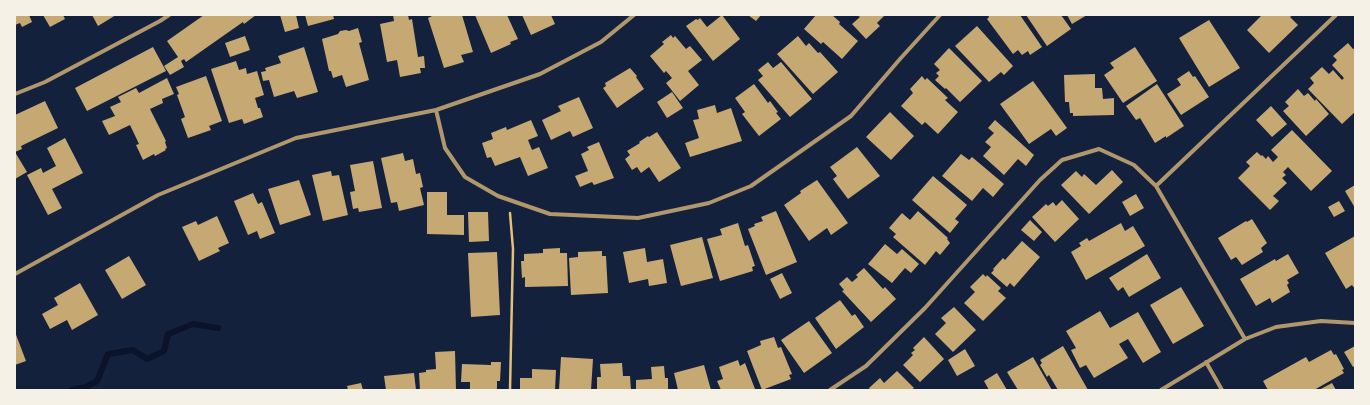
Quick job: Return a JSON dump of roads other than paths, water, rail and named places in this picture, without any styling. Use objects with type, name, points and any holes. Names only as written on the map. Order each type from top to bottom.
[{"type":"street","points":[[15,94],[45,82],[169,15]]},
{"type":"street","points":[[15,274],[158,195],[296,138],[436,110],[540,74],[601,42],[634,15]]},
{"type":"street","points":[[436,110],[444,148],[465,177],[498,196],[550,214],[638,218],[709,203],[751,186],[852,116],[900,59],[940,15]]},
{"type":"street","points":[[1156,186],[1336,15]]},
{"type":"street","points":[[830,390],[866,366],[925,308],[1040,180],[1062,160],[1099,149],[1134,165],[1156,186],[1246,339]]},
{"type":"street","points":[[1160,390],[1246,339],[1276,327],[1321,321],[1355,323]]},
{"type":"street","points":[[1206,362],[1222,390]]},
{"type":"waterway","points":[[71,390],[86,387],[97,381],[108,354],[133,350],[147,359],[164,351],[168,334],[193,324],[218,328]]}]
